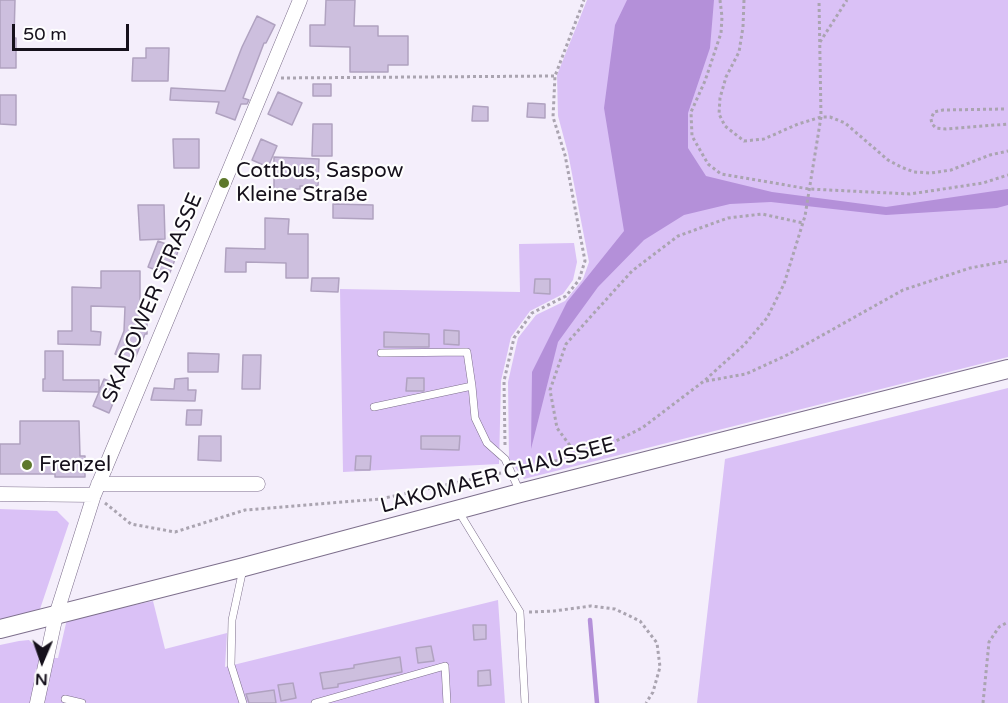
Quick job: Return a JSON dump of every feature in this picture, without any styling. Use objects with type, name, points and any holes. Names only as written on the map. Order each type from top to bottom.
[{"type":"street","name":"SKADOWER STRASSE","points":[[37,703],[56,615],[96,489],[300,0]]},
{"type":"street","name":"LAKOMAER CHAUSSEE","points":[[0,628],[1008,369]]},
{"type":"street","points":[[0,494],[258,484]]},
{"type":"lane","points":[[381,354],[468,352],[475,417],[487,443],[505,459],[520,493]]},
{"type":"lane","points":[[374,408],[472,386]]},
{"type":"lane","points":[[458,510],[520,612],[525,703]]},
{"type":"lane","points":[[243,703],[231,665],[232,620],[244,567]]},
{"type":"lane","points":[[315,703],[445,666],[447,703]]},
{"type":"lane","points":[[65,699],[82,703]]},
{"type":"path","points":[[505,459],[504,381],[514,338],[532,313],[566,296],[579,280],[585,261],[565,155],[553,117],[555,76],[584,0]]},
{"type":"path","points":[[720,0],[721,33],[705,81],[691,112],[692,136],[708,164],[721,174],[809,189],[909,194],[983,183],[1008,175]]},
{"type":"path","points":[[744,0],[739,52],[726,77],[720,98],[719,114],[724,126],[744,141],[765,139],[798,124],[821,117],[830,117],[845,123],[888,160],[914,172],[931,173],[951,170],[990,155],[1008,151]]},
{"type":"path","points":[[96,489],[131,524],[175,532],[244,510],[380,499],[510,471],[577,456],[606,446],[642,428],[704,381],[744,345],[767,318],[784,284],[805,216],[821,117],[819,0]]},
{"type":"path","points":[[819,44],[847,0]]},
{"type":"path","points":[[268,78],[555,76]]},
{"type":"path","points":[[1004,109],[943,110],[934,112],[931,119],[936,128],[946,129],[1008,124]]},
{"type":"path","points":[[577,456],[557,428],[550,390],[566,344],[632,271],[678,236],[728,218],[762,214],[803,223]]},
{"type":"path","points":[[704,381],[746,374],[787,355],[903,290],[970,268],[1008,261]]},
{"type":"path","points":[[520,612],[591,606],[615,609],[640,621],[657,643],[660,668],[653,692],[646,703]]},
{"type":"path","points":[[983,703],[989,642],[999,627],[1008,622]]},
{"type":"shaded area","points":[[587,0],[1008,0],[1008,357],[524,479],[509,459],[508,382],[518,338],[536,315],[565,301],[583,279],[589,262],[568,153],[558,116],[557,75]]},
{"type":"shaded area","points":[[627,0],[714,0],[710,48],[688,113],[688,148],[706,176],[772,192],[886,207],[1008,189],[1008,205],[997,208],[886,215],[771,202],[730,204],[684,215],[644,240],[598,287],[558,342],[531,449],[532,372],[567,302],[624,231],[604,108],[615,25]]},
{"type":"shaded area","points":[[574,243],[577,262],[573,280],[563,294],[530,311],[511,337],[501,381],[499,464],[343,472],[340,289],[520,292],[519,244]]},
{"type":"shaded area","points":[[1008,388],[1008,703],[697,703],[725,459]]},
{"type":"shaded area","points":[[0,509],[57,511],[69,523],[39,612],[0,621]]},
{"type":"shaded area","points":[[498,600],[505,703],[0,703],[0,645],[29,640],[37,648],[39,658],[58,658],[67,619],[153,601],[165,649],[227,633],[225,667]]},
{"type":"building","points":[[0,0],[15,0],[16,68],[0,68]]},
{"type":"building","points":[[326,0],[355,0],[354,26],[378,26],[378,36],[408,36],[408,65],[388,65],[388,72],[350,72],[350,47],[310,46],[310,25],[325,25]]},
{"type":"building","points":[[257,16],[275,25],[264,43],[243,98],[249,100],[247,104],[241,104],[235,120],[216,113],[219,102],[170,100],[171,88],[225,91]]},
{"type":"building","points":[[146,48],[169,48],[168,81],[132,81],[133,58],[146,58]]},
{"type":"building","points":[[313,84],[331,84],[331,96],[313,96]]},
{"type":"building","points":[[278,92],[302,103],[292,125],[268,114]]},
{"type":"building","points":[[0,95],[16,95],[16,125],[0,124]]},
{"type":"building","points":[[528,103],[545,104],[545,118],[527,117]]},
{"type":"building","points":[[473,106],[488,107],[488,121],[472,121]]},
{"type":"building","points":[[313,124],[332,124],[332,156],[312,156]]},
{"type":"building","points":[[173,139],[199,139],[199,168],[174,168]]},
{"type":"building","points":[[261,139],[277,146],[268,167],[252,160]]},
{"type":"building","points":[[274,157],[319,159],[318,186],[274,189]]},
{"type":"building","points":[[333,204],[373,205],[373,219],[333,218]]},
{"type":"building","points":[[138,205],[164,205],[165,239],[140,240]]},
{"type":"building","points":[[265,218],[289,219],[288,234],[308,234],[308,278],[286,278],[286,263],[246,262],[246,272],[225,272],[226,248],[265,249]]},
{"type":"building","points":[[158,241],[179,249],[169,275],[148,267]]},
{"type":"building","points":[[101,271],[140,271],[140,320],[147,320],[147,334],[145,334],[134,361],[115,354],[124,331],[125,307],[91,306],[91,331],[101,332],[100,345],[58,344],[58,331],[72,331],[72,287],[101,288]]},
{"type":"building","points":[[312,278],[339,278],[338,292],[311,291]]},
{"type":"building","points":[[535,279],[550,279],[550,294],[534,293]]},
{"type":"building","points":[[444,330],[459,331],[459,345],[444,344]]},
{"type":"building","points":[[384,332],[429,334],[429,347],[384,347]]},
{"type":"building","points":[[45,351],[63,351],[63,380],[99,380],[99,391],[104,379],[120,386],[109,413],[93,406],[99,392],[43,391]]},
{"type":"building","points":[[188,353],[219,354],[218,372],[188,372]]},
{"type":"building","points":[[243,355],[261,355],[260,389],[242,389]]},
{"type":"building","points":[[188,378],[188,390],[196,390],[195,401],[151,400],[154,388],[174,389],[175,379]]},
{"type":"building","points":[[407,378],[424,378],[424,391],[406,391]]},
{"type":"building","points":[[187,410],[202,410],[201,425],[186,425]]},
{"type":"building","points":[[20,421],[79,421],[80,456],[85,456],[85,477],[55,477],[55,474],[0,474],[0,444],[20,444]]},
{"type":"building","points":[[199,436],[221,436],[221,461],[198,460]]},
{"type":"building","points":[[421,436],[460,436],[459,450],[421,449]]},
{"type":"building","points":[[356,456],[371,456],[370,470],[355,470]]},
{"type":"building","points":[[473,625],[486,625],[486,639],[474,640]]},
{"type":"building","points":[[431,646],[434,661],[418,663],[416,648]]},
{"type":"building","points":[[400,657],[402,672],[323,689],[320,673]]},
{"type":"building","points":[[490,670],[491,685],[478,686],[478,671]]},
{"type":"building","points":[[293,683],[296,698],[281,701],[278,685]]},
{"type":"building","points":[[274,690],[276,703],[249,703],[246,694]]},
{"type":"waterway","points":[[590,620],[597,703]]},
{"type":"place","name":"Cottbus, Saspow Kleine Straße","points":[[224,183]]},
{"type":"place","name":"Frenzel","points":[[27,465]]}]
